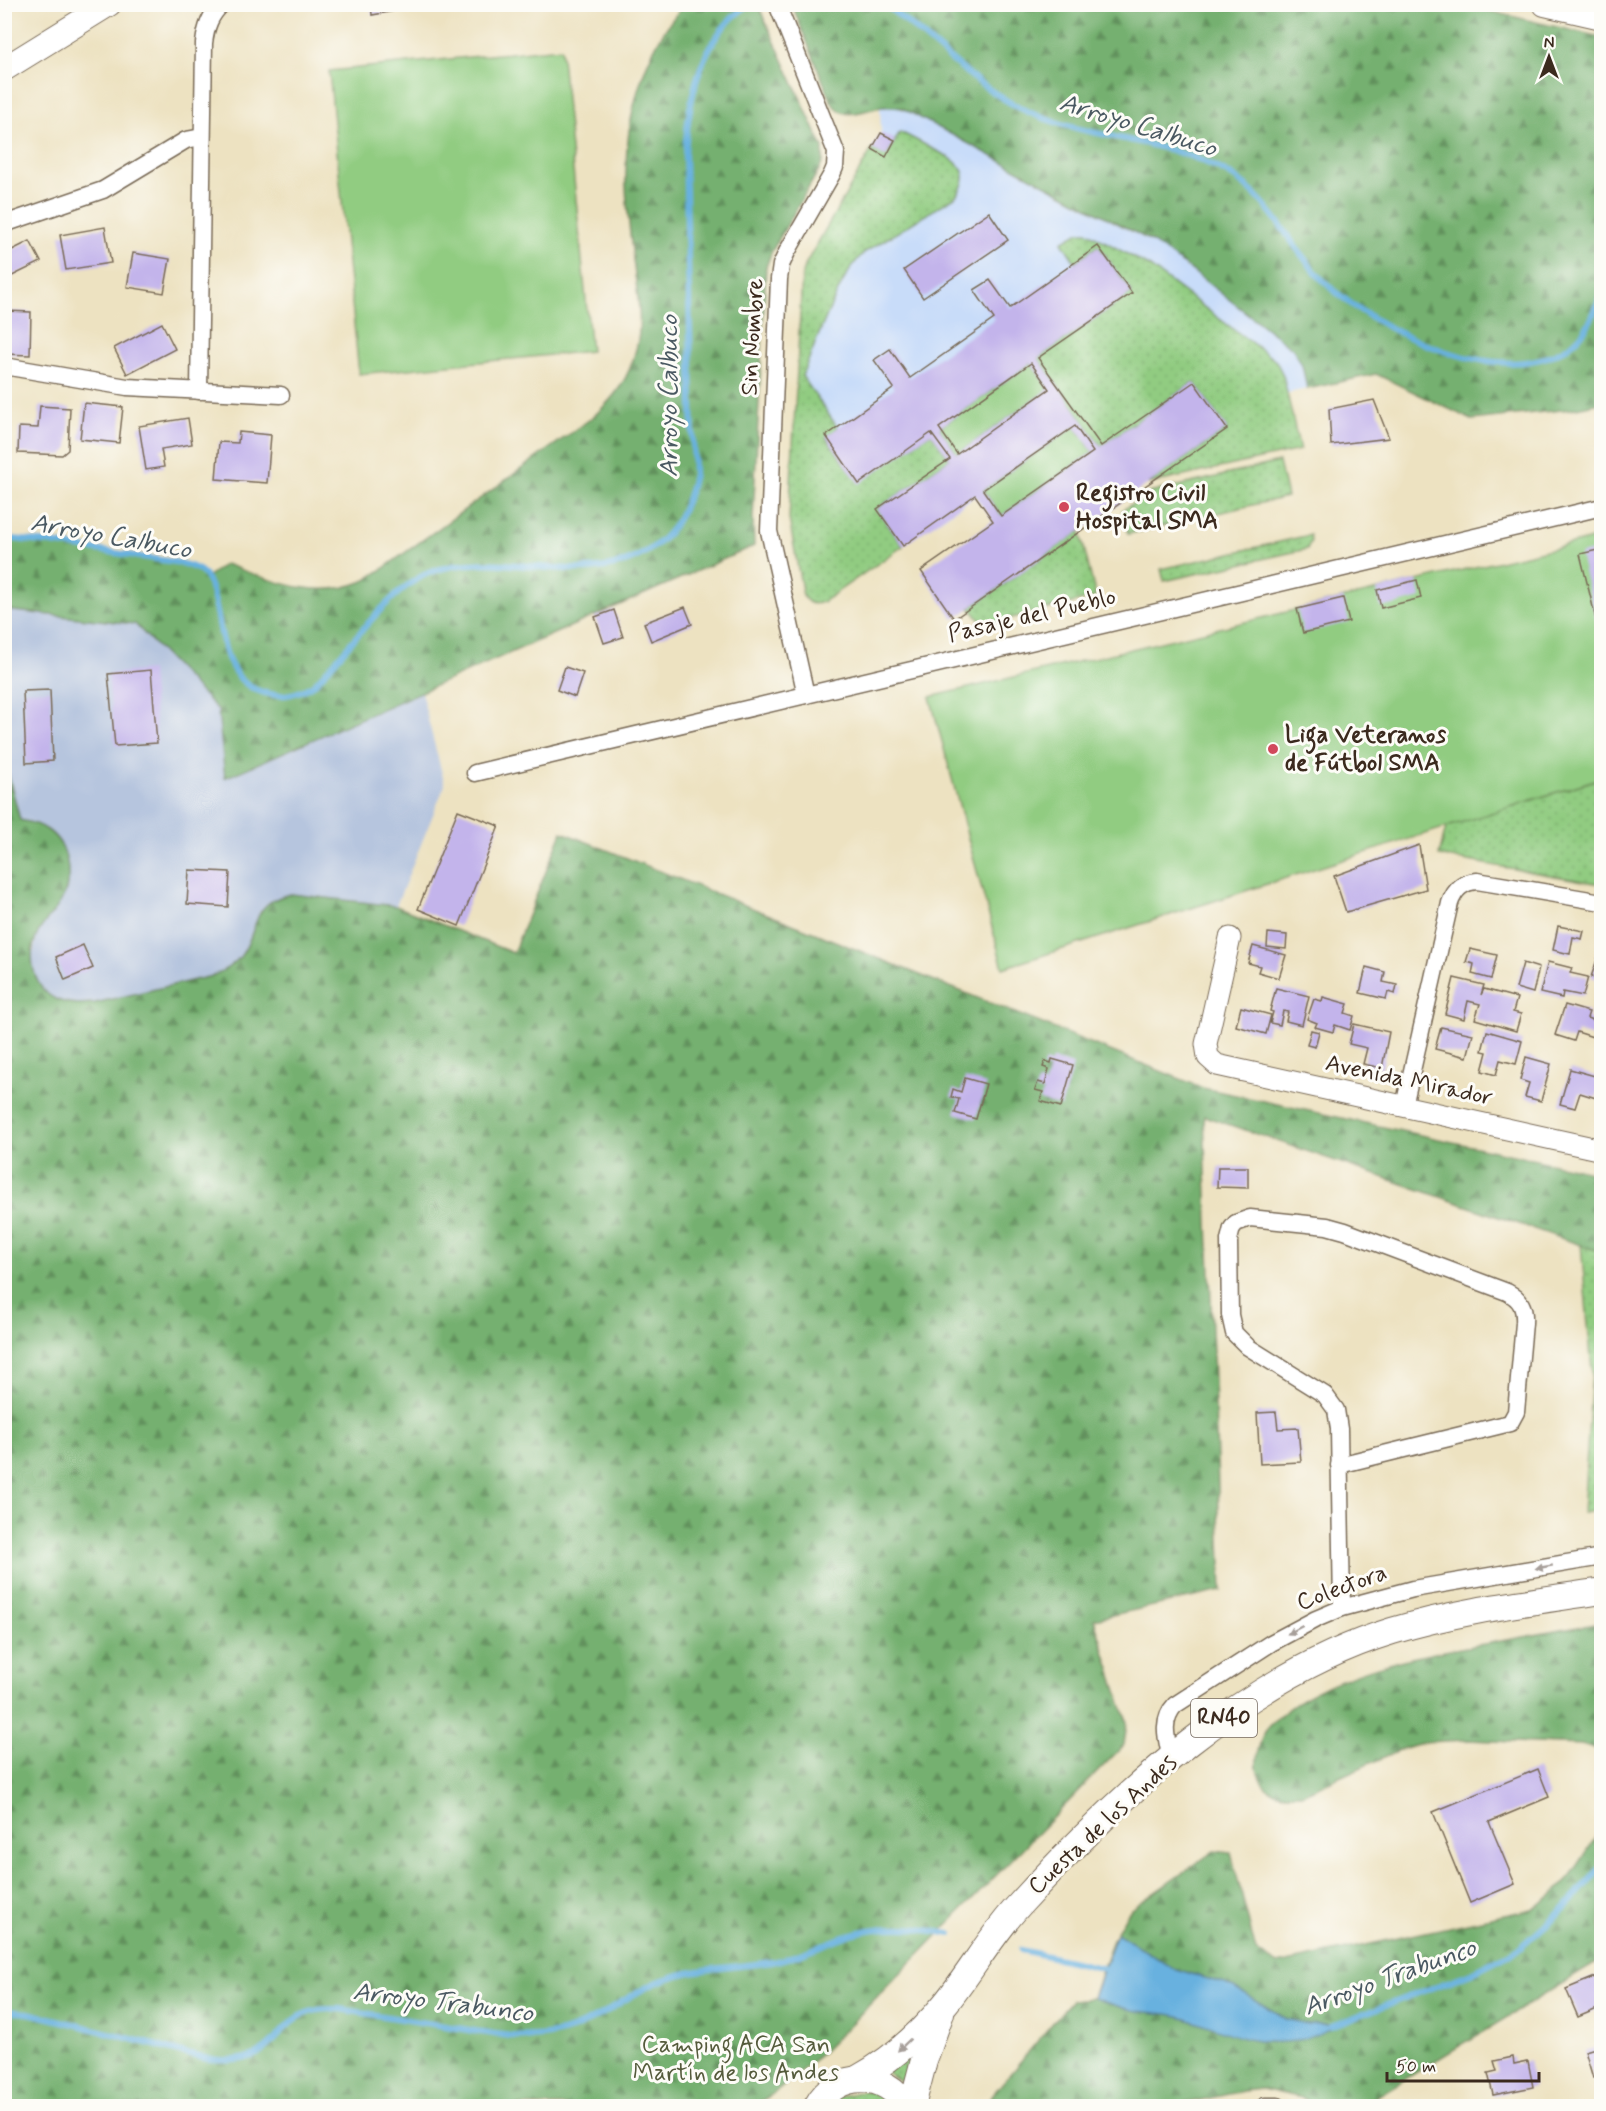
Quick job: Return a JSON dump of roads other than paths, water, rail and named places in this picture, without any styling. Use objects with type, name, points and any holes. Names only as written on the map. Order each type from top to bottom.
[{"type":"main road","points":[[4,50],[84,4]]},
{"type":"main road","points":[[4,69],[109,4]]},
{"type":"main road","points":[[1545,4],[1602,17]]},
{"type":"main road","name":"Cuesta de los Andes","points":[[857,2079],[894,2054],[944,2005],[992,1937],[1076,1844],[1171,1759],[1273,1685],[1311,1664],[1392,1631],[1435,1620],[1602,1591]]},
{"type":"main road","name":"Cuesta de los Andes","points":[[912,2106],[924,2060],[944,2005]]},
{"type":"main road","points":[[857,2079],[885,2084],[897,2093],[906,2106]]},
{"type":"main road","name":"RN40","points":[[817,2106],[820,2099],[831,2089],[843,2082],[857,2079]]},
{"type":"street","points":[[199,391],[205,34],[212,15],[222,4]]},
{"type":"street","name":"Sin Nombre","points":[[778,6],[832,137],[836,152],[832,174],[787,252],[781,265],[779,279],[769,531],[806,694]]},
{"type":"street","points":[[4,224],[103,190],[186,140],[202,137]]},
{"type":"street","points":[[4,366],[127,387],[281,395]]},
{"type":"street","name":"Pasaje del Pueblo","points":[[474,772],[1602,507]]},
{"type":"street","points":[[1404,1106],[1450,903],[1456,890],[1469,882],[1486,881],[1602,902]]},
{"type":"street","name":"Avenida Mirador","points":[[1230,938],[1208,1037],[1207,1050],[1212,1061],[1224,1067],[1602,1150]]},
{"type":"street","points":[[1339,1465],[1510,1423],[1516,1412],[1524,1309],[1517,1298],[1507,1292],[1345,1231],[1327,1226],[1257,1218],[1242,1220],[1232,1228],[1229,1240],[1230,1315],[1234,1333],[1248,1347],[1318,1390],[1332,1402],[1338,1419],[1342,1608]]},
{"type":"street","name":"Colectora","points":[[1171,1759],[1165,1729],[1167,1716],[1175,1705],[1271,1643],[1316,1619],[1364,1601],[1413,1589],[1602,1557]]},
{"type":"street","points":[[1265,2106],[1278,2106]]},
{"type":"water","points":[[1117,1933],[1173,1968],[1234,1987],[1286,2019],[1308,2024],[1337,2024],[1303,2039],[1265,2042],[1240,2037],[1178,2016],[1137,2011],[1093,1998]]},
{"type":"waterway","name":"Arroyo Calbuco","points":[[4,538],[181,563],[198,569],[211,587],[224,646],[234,670],[241,680],[252,688],[278,695],[296,693],[313,685],[384,606],[415,580],[431,572],[458,565],[485,563],[569,569],[597,568],[624,562],[649,550],[674,526],[684,507],[694,474],[685,155],[689,113],[693,92],[708,52],[733,17],[750,4]]},
{"type":"waterway","name":"Arroyo Calbuco","points":[[884,4],[977,80],[1016,106],[1061,124],[1183,154],[1229,174],[1258,198],[1315,272],[1328,285],[1379,322],[1411,338],[1446,352],[1481,360],[1515,363],[1546,357],[1579,338],[1591,320],[1602,292]]},
{"type":"waterway","name":"Arroyo Trabunco","points":[[1331,2026],[1471,1973],[1520,1948],[1565,1908],[1602,1866]]},
{"type":"waterway","name":"Arroyo Trabunco","points":[[4,2011],[28,2013],[194,2056],[222,2060],[246,2058],[256,2054],[270,2045],[299,2017],[308,2012],[323,2009],[339,2009],[503,2035],[529,2037],[569,2030],[597,2017],[649,1986],[676,1976],[703,1970],[782,1960],[852,1934],[876,1929],[914,1929],[951,1934]]},
{"type":"waterway","name":"Arroyo Trabunco","points":[[1021,1950],[1110,1970]]},
{"type":"place","name":"Registro Civil Hospital SMA","points":[[1064,507]]},
{"type":"place","name":"Liga Veteranos de Fútbol SMA","points":[[1273,749]]},
{"type":"park label","name":"Camping ACA San Martín de los Andes","points":[[736,2059]]}]
